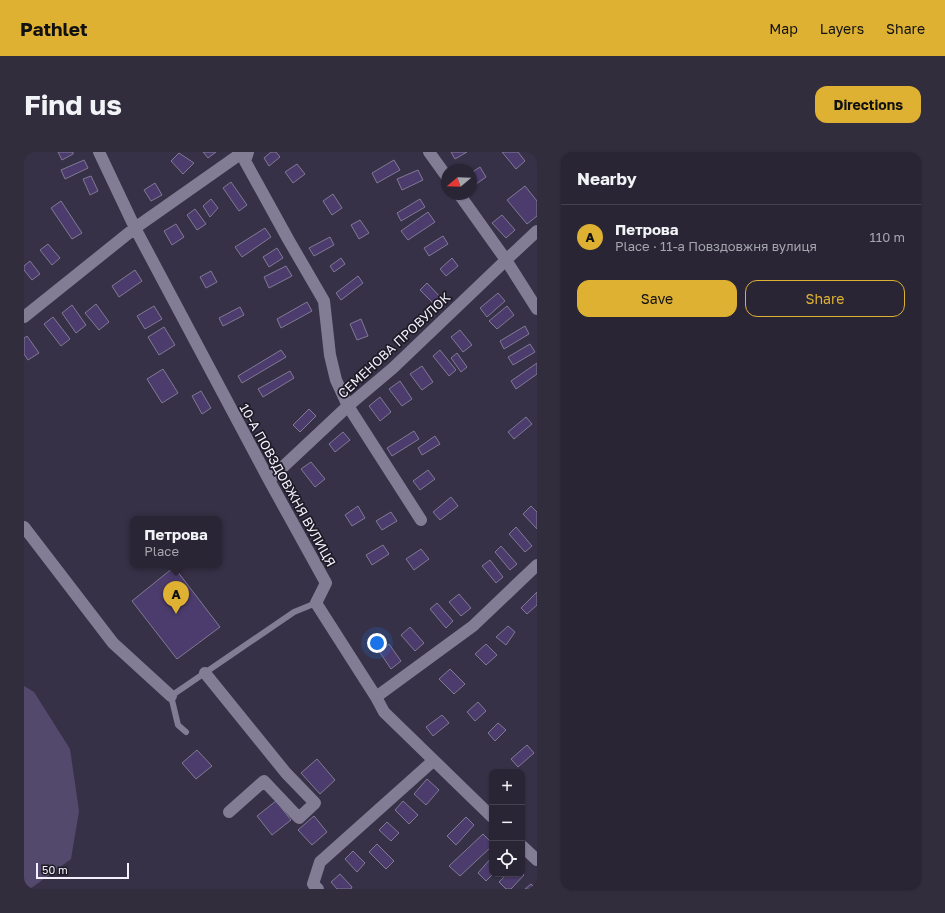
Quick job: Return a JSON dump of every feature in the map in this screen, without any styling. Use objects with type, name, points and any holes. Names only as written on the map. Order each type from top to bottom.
[{"type":"street","name":"10-А ПОВЗДОВЖНЯ ВУЛИЦЯ","points":[[99,152],[135,228],[269,480],[326,583],[316,603]]},
{"type":"street","points":[[24,317],[135,228],[243,152]]},
{"type":"street","points":[[248,152],[245,161],[324,301],[330,355],[336,380],[348,406],[421,520]]},
{"type":"street","points":[[430,152],[441,168]]},
{"type":"street","points":[[463,200],[506,260],[537,309]]},
{"type":"street","name":"СЕМЕНОВА ПРОВУЛОК","points":[[269,480],[348,406],[393,368],[537,231]]},
{"type":"street","points":[[24,527],[113,643],[171,696]]},
{"type":"street","points":[[376,697],[473,626],[537,565]]},
{"type":"street","points":[[316,603],[384,712],[489,814]]},
{"type":"street","points":[[205,673],[286,773],[315,803],[299,818],[264,781],[229,812]]},
{"type":"street","points":[[318,889],[313,884],[320,862],[433,761]]},
{"type":"street","points":[[525,849],[537,860]]},
{"type":"lane","points":[[186,732],[178,725],[171,696],[294,612],[316,603]]},
{"type":"shaded area","points":[[24,686],[34,692],[70,749],[79,811],[71,859],[30,889],[24,889]]},
{"type":"building","points":[[58,152],[73,152],[73,154],[62,160]]},
{"type":"building","points":[[203,152],[216,152],[208,158]]},
{"type":"building","points":[[271,152],[276,152],[280,157],[269,166],[264,158]]},
{"type":"building","points":[[451,152],[467,152],[455,159]]},
{"type":"building","points":[[502,152],[518,152],[525,161],[516,169]]},
{"type":"building","points":[[179,153],[194,163],[183,174],[171,161]]},
{"type":"building","points":[[84,160],[88,168],[65,179],[61,170]]},
{"type":"building","points":[[394,160],[400,170],[377,183],[372,173]]},
{"type":"building","points":[[297,164],[305,174],[293,183],[285,172]]},
{"type":"building","points":[[480,167],[486,177],[477,183],[477,169]]},
{"type":"building","points":[[418,170],[423,180],[402,190],[397,179]]},
{"type":"building","points":[[91,176],[98,191],[90,195],[83,179]]},
{"type":"building","points":[[231,182],[247,205],[239,211],[223,188]]},
{"type":"building","points":[[155,183],[162,195],[151,201],[144,190]]},
{"type":"building","points":[[525,186],[537,201],[537,216],[527,224],[507,200]]},
{"type":"building","points":[[333,194],[342,208],[332,215],[323,201]]},
{"type":"building","points":[[211,199],[218,208],[210,217],[203,206]]},
{"type":"building","points":[[420,199],[425,207],[401,221],[397,213]]},
{"type":"building","points":[[61,201],[82,233],[72,239],[51,208]]},
{"type":"building","points":[[195,209],[206,224],[197,230],[187,215]]},
{"type":"building","points":[[428,212],[435,222],[408,240],[401,231]]},
{"type":"building","points":[[502,215],[515,230],[506,238],[492,223]]},
{"type":"building","points":[[360,220],[369,233],[359,239],[351,225]]},
{"type":"building","points":[[176,224],[184,237],[172,245],[164,231]]},
{"type":"building","points":[[265,228],[271,237],[242,257],[235,247]]},
{"type":"building","points":[[443,236],[448,244],[429,256],[424,248]]},
{"type":"building","points":[[330,237],[334,245],[314,256],[309,248]]},
{"type":"building","points":[[48,244],[60,258],[52,265],[40,250]]},
{"type":"building","points":[[277,248],[283,258],[269,267],[263,257]]},
{"type":"building","points":[[341,258],[345,264],[334,272],[330,266]]},
{"type":"building","points":[[452,258],[458,266],[446,276],[440,269]]},
{"type":"building","points":[[30,261],[40,274],[32,280],[24,270],[24,266]]},
{"type":"building","points":[[286,266],[292,276],[269,288],[264,277]]},
{"type":"building","points":[[135,270],[142,281],[119,297],[112,286]]},
{"type":"building","points":[[211,271],[217,282],[206,288],[200,277]]},
{"type":"building","points":[[358,276],[363,283],[341,300],[336,293]]},
{"type":"building","points":[[427,283],[443,300],[436,306],[420,290]]},
{"type":"building","points":[[498,293],[505,301],[487,317],[480,308]]},
{"type":"building","points":[[307,302],[312,311],[281,328],[277,319]]},
{"type":"building","points":[[96,304],[109,322],[99,330],[85,313]]},
{"type":"building","points":[[72,305],[86,325],[76,333],[62,313]]},
{"type":"building","points":[[154,306],[162,319],[145,329],[137,316]]},
{"type":"building","points":[[507,306],[514,315],[497,329],[489,321]]},
{"type":"building","points":[[240,307],[244,315],[223,326],[219,318]]},
{"type":"building","points":[[53,317],[70,339],[61,346],[44,324]]},
{"type":"building","points":[[361,319],[368,336],[357,340],[350,324]]},
{"type":"building","points":[[525,326],[529,334],[504,349],[500,341]]},
{"type":"building","points":[[164,327],[175,345],[159,355],[148,337]]},
{"type":"building","points":[[460,330],[472,345],[463,352],[451,337]]},
{"type":"building","points":[[27,336],[39,353],[28,360],[24,354],[24,338]]},
{"type":"building","points":[[530,344],[535,352],[513,365],[508,357]]},
{"type":"building","points":[[281,350],[286,357],[242,383],[238,376]]},
{"type":"building","points":[[440,350],[456,370],[449,376],[433,356]]},
{"type":"building","points":[[457,353],[467,367],[461,372],[451,358]]},
{"type":"building","points":[[537,363],[537,374],[516,389],[511,381]]},
{"type":"building","points":[[422,366],[433,382],[422,390],[410,374]]},
{"type":"building","points":[[163,369],[178,393],[162,403],[147,379]]},
{"type":"building","points":[[290,371],[294,378],[263,397],[258,389]]},
{"type":"building","points":[[400,381],[412,399],[402,406],[389,389]]},
{"type":"building","points":[[201,391],[211,408],[202,414],[192,396]]},
{"type":"building","points":[[380,397],[391,412],[380,421],[369,406]]},
{"type":"building","points":[[309,409],[316,416],[300,432],[293,425]]},
{"type":"building","points":[[526,417],[532,424],[514,439],[508,432]]},
{"type":"building","points":[[414,431],[419,439],[392,456],[387,448]]},
{"type":"building","points":[[343,432],[350,440],[335,452],[329,444]]},
{"type":"building","points":[[435,436],[440,444],[422,455],[418,448]]},
{"type":"building","points":[[311,462],[325,479],[315,487],[301,469]]},
{"type":"building","points":[[428,470],[435,479],[420,490],[413,481]]},
{"type":"building","points":[[451,497],[458,506],[440,520],[433,512]]},
{"type":"building","points":[[358,506],[365,518],[352,526],[345,515]]},
{"type":"building","points":[[531,506],[537,512],[537,529],[523,514]]},
{"type":"building","points":[[391,512],[397,521],[382,530],[376,521]]},
{"type":"building","points":[[516,527],[532,546],[525,552],[509,534]]},
{"type":"building","points":[[383,545],[389,554],[372,565],[366,555]]},
{"type":"building","points":[[501,546],[517,564],[510,570],[495,552]]},
{"type":"building","points":[[421,549],[429,559],[414,570],[406,559]]},
{"type":"building","points":[[490,560],[503,577],[496,583],[482,566]]},
{"type":"building","points":[[173,568],[175,568],[220,627],[177,659],[132,601]]},
{"type":"building","points":[[537,592],[537,605],[527,614],[521,608]]},
{"type":"building","points":[[459,594],[471,608],[461,616],[449,602]]},
{"type":"building","points":[[437,603],[453,621],[446,628],[430,609]]},
{"type":"building","points":[[508,626],[515,632],[506,645],[496,637]]},
{"type":"building","points":[[410,627],[424,643],[415,651],[401,635]]},
{"type":"building","points":[[389,644],[401,661],[391,669],[379,651]]},
{"type":"building","points":[[486,644],[497,655],[486,665],[475,654]]},
{"type":"building","points":[[450,669],[465,684],[454,694],[439,679]]},
{"type":"building","points":[[478,702],[486,711],[475,721],[467,712]]},
{"type":"building","points":[[442,715],[449,723],[433,736],[426,727]]},
{"type":"building","points":[[498,723],[506,730],[495,741],[488,733]]},
{"type":"building","points":[[527,745],[534,753],[518,767],[511,759]]},
{"type":"building","points":[[197,750],[212,766],[196,779],[182,763]]},
{"type":"building","points":[[317,759],[335,780],[320,794],[301,773]]},
{"type":"building","points":[[427,779],[439,790],[426,805],[414,794]]},
{"type":"building","points":[[276,801],[291,820],[272,835],[257,816]]},
{"type":"building","points":[[403,801],[418,815],[409,824],[395,810]]},
{"type":"building","points":[[314,816],[327,832],[312,845],[298,830]]},
{"type":"building","points":[[466,817],[474,825],[456,845],[447,836]]},
{"type":"building","points":[[387,822],[399,833],[391,841],[379,830]]},
{"type":"building","points":[[483,834],[489,840],[489,849],[460,876],[449,866]]},
{"type":"building","points":[[377,844],[394,861],[386,869],[369,852]]},
{"type":"building","points":[[353,851],[365,863],[357,872],[345,859]]},
{"type":"building","points":[[489,860],[490,877],[486,881],[478,873]]},
{"type":"building","points":[[340,874],[352,887],[351,889],[337,889],[331,882]]},
{"type":"building","points":[[504,877],[522,877],[511,889],[506,889],[499,882]]},
{"type":"building","points":[[531,884],[536,889],[525,889]]},
{"type":"place","name":"Петрова","points":[[176,614]]}]
